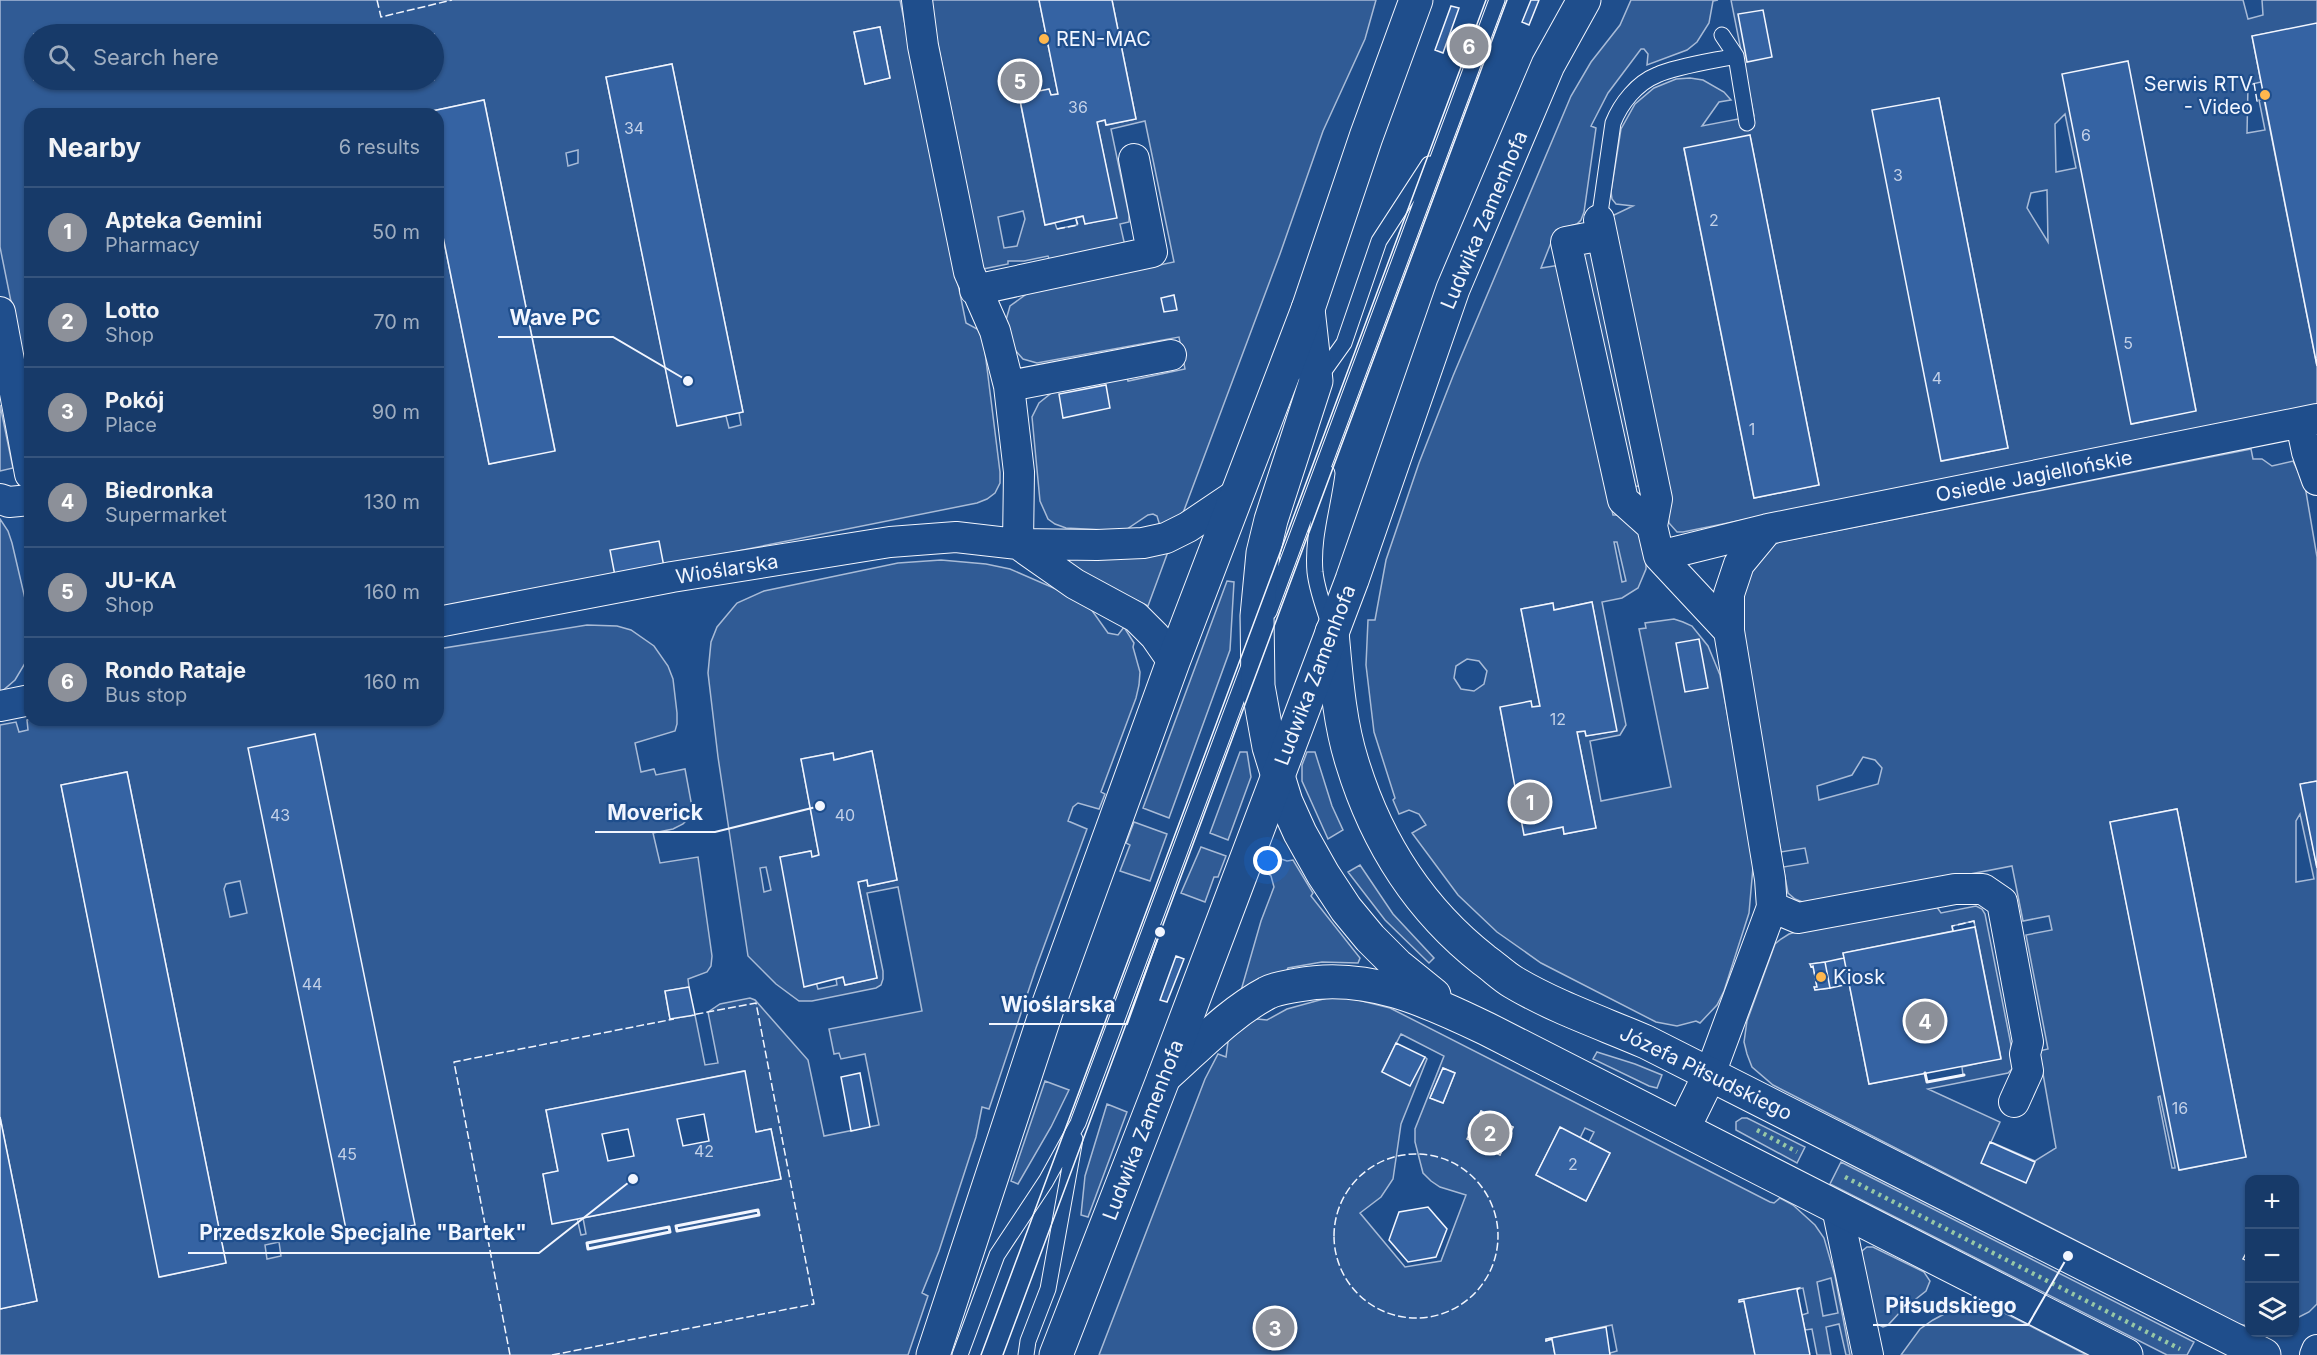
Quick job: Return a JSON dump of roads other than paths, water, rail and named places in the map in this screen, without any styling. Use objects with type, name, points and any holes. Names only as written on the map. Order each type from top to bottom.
[{"type":"street","points":[[917,0],[925,56],[969,272],[995,331],[1009,386],[1019,472],[1018,544]]},
{"type":"street","points":[[933,1355],[1048,1006],[1173,662],[1308,309],[1366,137],[1416,0]]},
{"type":"street","name":"Ludwika Zamenhofa","points":[[1056,1355],[1332,632],[1453,289],[1548,65],[1584,0]]},
{"type":"street","points":[[975,290],[1152,252],[1134,159]]},
{"type":"street","points":[[1601,227],[1657,499],[1652,526],[1659,556],[1729,631]]},
{"type":"street","points":[[1308,309],[1317,381],[1280,488],[1263,553],[1257,616],[1258,686],[1269,747],[1286,802],[1313,858],[1346,909],[1397,965],[1456,1014]]},
{"type":"street","points":[[0,312],[24,442]]},
{"type":"street","points":[[1009,386],[1171,354]]},
{"type":"street","name":"Osiedle Jagiellońskie","points":[[1659,556],[1768,529],[2309,421],[2307,452],[2317,480]]},
{"type":"street","name":"Wioślarska","points":[[444,621],[672,577],[890,542],[956,537],[1018,544],[1143,543],[1166,538],[1188,527],[1237,494]]},
{"type":"street","points":[[0,499],[9,502],[24,501]]},
{"type":"street","points":[[1683,1129],[1710,1074],[1772,907],[1770,879],[1729,631],[1728,594],[1739,564],[1768,529]]},
{"type":"street","name":"Wioślarska","points":[[1018,544],[1075,584],[1136,617],[1155,636],[1173,662]]},
{"type":"street","name":"Józefa Piłsudskiego","points":[[1332,632],[1338,692],[1351,760],[1368,810],[1396,863],[1435,916],[1471,950],[1512,981],[1551,1001],[1646,1042],[2264,1355]]},
{"type":"street","points":[[0,706],[24,701]]},
{"type":"street","points":[[1772,907],[1798,918],[1955,889],[1983,889],[2002,902],[2028,1042],[2025,1054],[2028,1071],[2014,1102]]},
{"type":"street","points":[[1164,1077],[1246,1005],[1270,991],[1319,981],[1378,985],[1456,1014],[2126,1355]]},
{"type":"street","points":[[1837,1208],[1868,1355]]},
{"type":"street","points":[[2314,1355],[2317,1350]]},
{"type":"lane","points":[[1026,1355],[1028,1341],[1043,1306],[1052,1272],[1078,1124],[1497,0]]},
{"type":"lane","points":[[1722,35],[1736,56],[1747,123]]},
{"type":"lane","points":[[1601,227],[1613,123],[1619,108],[1656,75],[1736,56]]},
{"type":"lane","points":[[1317,381],[1344,343],[1379,241],[1446,136]]},
{"type":"lane","points":[[1332,442],[1318,527],[1315,561],[1322,604],[1332,632]]},
{"type":"lane","points":[[960,1355],[997,1255],[1046,1181],[1078,1124]]},
{"type":"tram line","points":[[981,1355],[1486,0]]},
{"type":"tram line","points":[[1003,1355],[1507,0]]},
{"type":"place","name":"REN-MAC","points":[[1044,39]]},
{"type":"place","name":"Rondo Rataje","points":[[1469,46]]},
{"type":"place","name":"JU-KA","points":[[1020,81]]},
{"type":"place","name":"Serwis RTV - Video","points":[[2265,95]]},
{"type":"place","name":"Wave PC","points":[[688,381]]},
{"type":"place","name":"Apteka Gemini","points":[[1530,802]]},
{"type":"place","name":"Moverick","points":[[820,806]]},
{"type":"place","name":"Wioślarska","points":[[1160,932]]},
{"type":"place","name":"Kiosk","points":[[1821,977]]},
{"type":"place","name":"Biedronka","points":[[1925,1021]]},
{"type":"place","name":"Lotto","points":[[1490,1133]]},
{"type":"place","name":"Przedszkole Specjalne \"Bartek\"","points":[[633,1179]]},
{"type":"place","name":"Piłsudskiego","points":[[2068,1256]]},
{"type":"place","name":"Pokój","points":[[1275,1328]]}]
